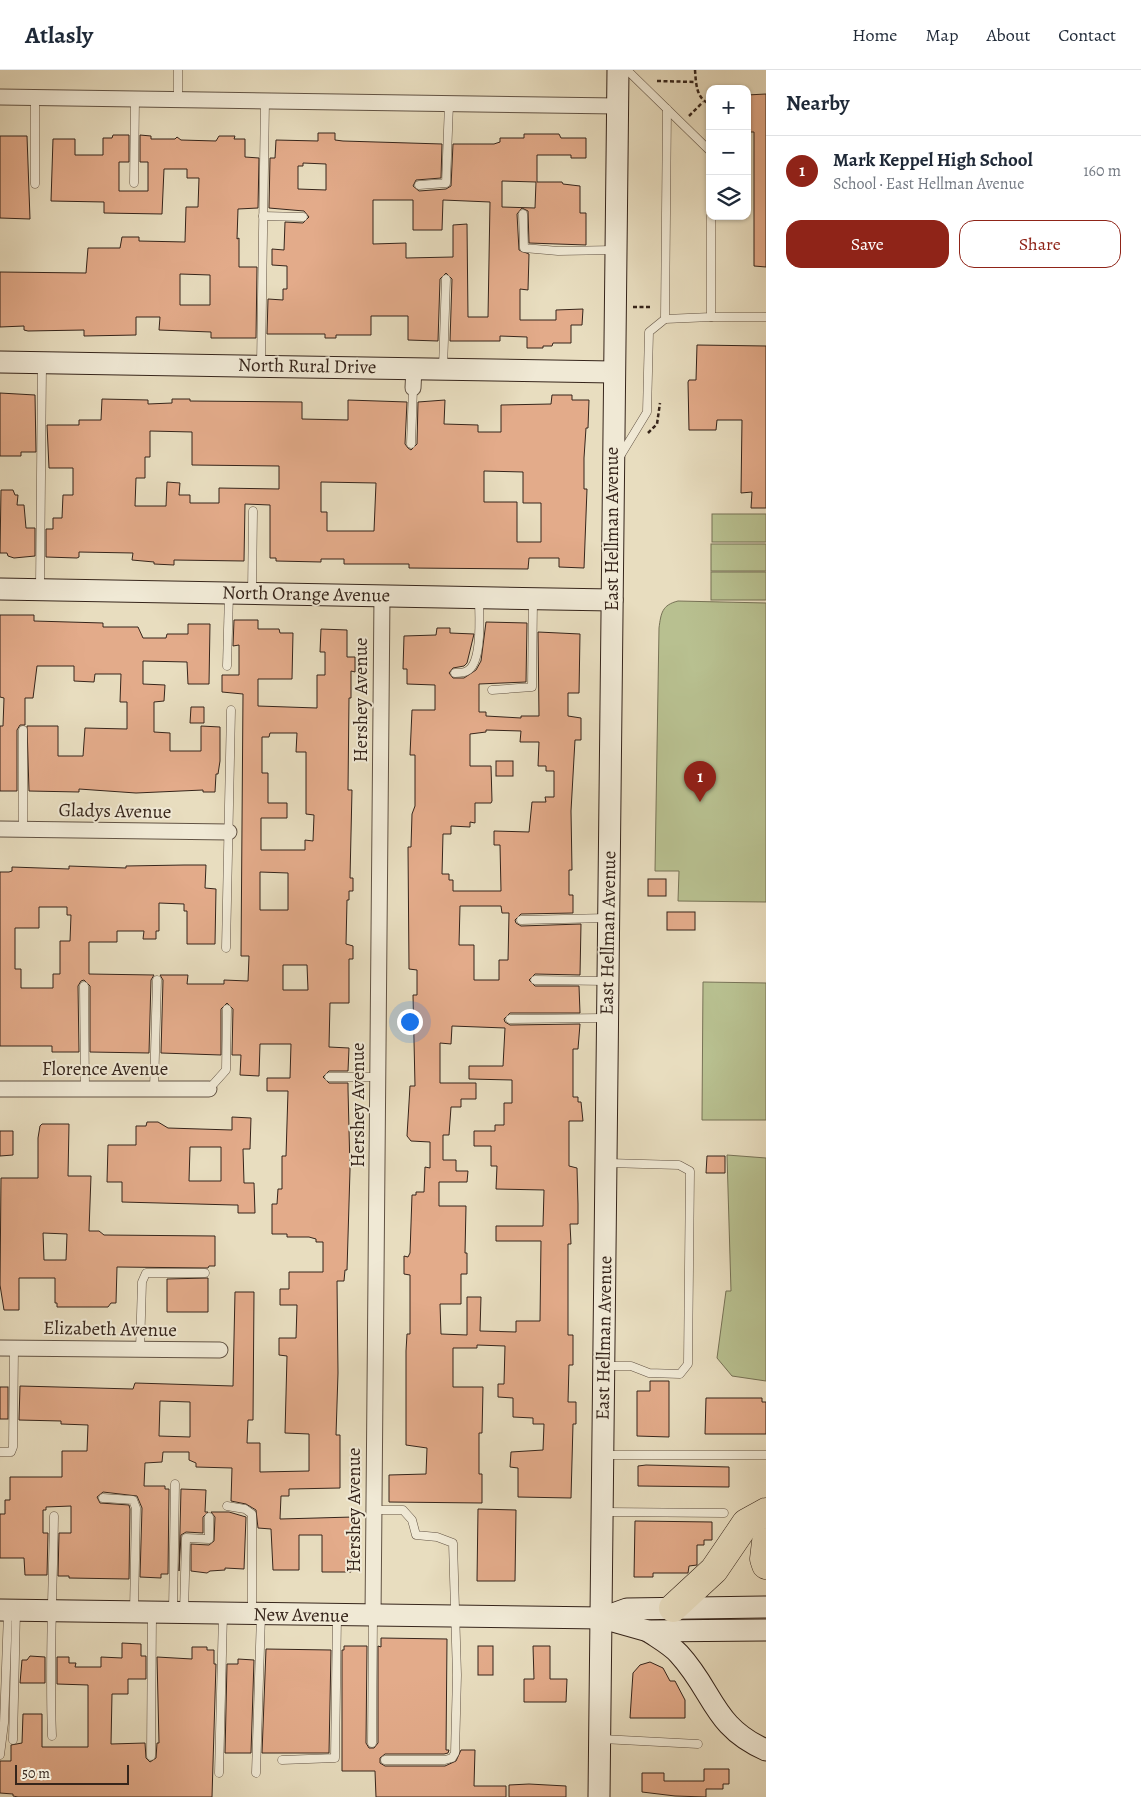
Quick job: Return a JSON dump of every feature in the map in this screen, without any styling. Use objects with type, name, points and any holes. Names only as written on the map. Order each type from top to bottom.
[{"type":"highway","points":[[673,1608],[714,1570],[746,1523],[766,1512]]},
{"type":"highway","points":[[766,1542],[764,1559],[766,1565]]},
{"type":"street","name":"East Hellman Avenue","points":[[599,1797],[613,372],[618,70]]},
{"type":"street","points":[[0,97],[617,106]]},
{"type":"street","name":"North Rural Drive","points":[[0,362],[261,366],[413,378],[443,368],[613,372]]},
{"type":"street","name":"North Orange Avenue","points":[[0,589],[479,596],[612,600]]},
{"type":"street","name":"Hershey Avenue","points":[[373,1616],[382,595]]},
{"type":"street","name":"Gladys Avenue","points":[[0,829],[229,832]]},
{"type":"street","name":"Florence Avenue","points":[[0,1089],[209,1089]]},
{"type":"street","name":"Elizabeth Avenue","points":[[7,1348],[220,1350]]},
{"type":"street","name":"New Avenue","points":[[602,1618],[627,1609],[766,1607]]},
{"type":"street","name":"New Avenue","points":[[8,1611],[602,1618],[648,1631],[766,1630]]},
{"type":"street","points":[[648,1631],[678,1652],[695,1674],[726,1724],[740,1737],[766,1750]]},
{"type":"lane","points":[[178,70],[178,100]]},
{"type":"lane","points":[[627,70],[706,147]]},
{"type":"lane","points":[[35,98],[35,184]]},
{"type":"lane","points":[[134,183],[135,99]]},
{"type":"lane","points":[[261,366],[265,102]]},
{"type":"lane","points":[[419,185],[446,183],[449,104]]},
{"type":"lane","points":[[665,319],[667,109]]},
{"type":"lane","points":[[523,214],[524,248],[558,251],[615,250]]},
{"type":"lane","points":[[263,216],[303,217]]},
{"type":"lane","points":[[711,220],[711,317]]},
{"type":"lane","points":[[443,368],[446,280]]},
{"type":"lane","points":[[612,468],[648,412],[649,332],[665,319],[766,317]]},
{"type":"lane","points":[[40,590],[42,362]]},
{"type":"lane","points":[[411,444],[413,378]]},
{"type":"lane","points":[[252,593],[253,510]]},
{"type":"lane","points":[[226,666],[229,592]]},
{"type":"lane","points":[[455,674],[467,671],[475,663],[479,596]]},
{"type":"lane","points":[[492,690],[532,687],[533,598]]},
{"type":"lane","points":[[226,948],[231,710]]},
{"type":"lane","points":[[23,730],[23,830]]},
{"type":"lane","points":[[521,920],[608,918]]},
{"type":"lane","points":[[154,1089],[156,980]]},
{"type":"lane","points":[[535,980],[608,981]]},
{"type":"lane","points":[[84,986],[85,1089]]},
{"type":"lane","points":[[209,1089],[226,1070],[227,1009]]},
{"type":"lane","points":[[510,1019],[608,1018]]},
{"type":"lane","points":[[329,1077],[378,1077]]},
{"type":"lane","points":[[604,1366],[631,1366],[649,1373],[680,1374],[688,1364],[690,1171],[679,1164],[606,1162]]},
{"type":"lane","points":[[140,1349],[142,1282],[146,1273],[205,1273]]},
{"type":"lane","points":[[0,1452],[10,1452],[13,1447],[7,1348]]},
{"type":"lane","points":[[603,1455],[766,1455]]},
{"type":"lane","points":[[151,1756],[161,1613],[175,1484]]},
{"type":"lane","points":[[103,1498],[133,1500],[161,1613]]},
{"type":"lane","points":[[227,1506],[246,1509],[252,1514],[257,1615],[256,1773]]},
{"type":"lane","points":[[374,1510],[403,1510],[412,1520],[416,1535],[437,1537],[453,1543],[457,1675],[455,1753],[452,1758],[445,1760],[385,1760]]},
{"type":"lane","points":[[603,1512],[724,1513]]},
{"type":"lane","points":[[52,1736],[50,1636],[53,1611],[54,1516]]},
{"type":"lane","points":[[161,1613],[186,1538],[209,1539],[209,1517]]},
{"type":"lane","points":[[8,1611],[13,1740]]},
{"type":"lane","points":[[0,1755],[4,1723],[8,1611]]},
{"type":"lane","points":[[219,1773],[223,1614]]},
{"type":"lane","points":[[282,1760],[335,1758],[338,1616]]},
{"type":"lane","points":[[372,1743],[373,1616]]},
{"type":"lane","points":[[600,1738],[698,1744]]},
{"type":"path","points":[[696,70],[696,82],[703,102]]},
{"type":"path","points":[[657,81],[696,82]]},
{"type":"path","points":[[689,116],[703,102]]},
{"type":"path","points":[[632,307],[652,307]]},
{"type":"path","points":[[646,435],[657,424],[660,415],[660,396]]},
{"type":"green space","points":[[712,514],[766,514],[766,542],[712,542]]},
{"type":"green space","points":[[711,544],[766,544],[766,571],[711,571]]},
{"type":"green space","points":[[711,572],[766,572],[766,600],[711,600]]},
{"type":"green space","points":[[678,601],[766,603],[766,902],[678,901],[679,871],[655,871],[659,628],[665,607]]},
{"type":"green space","points":[[703,982],[766,983],[766,1120],[702,1120]]},
{"type":"green space","points":[[727,1155],[766,1158],[766,1381],[732,1376],[717,1358],[726,1291],[731,1291]]},
{"type":"building","points":[[766,94],[766,267],[754,266],[754,132],[751,132],[751,95]]},
{"type":"building","points":[[318,133],[335,133],[335,140],[343,141],[442,144],[441,178],[416,180],[413,186],[419,191],[446,189],[451,186],[453,144],[494,144],[500,142],[500,138],[524,138],[524,134],[559,134],[561,138],[586,138],[586,158],[571,158],[571,155],[537,155],[537,182],[562,182],[563,184],[580,186],[580,213],[586,213],[586,245],[529,243],[528,211],[522,208],[517,214],[519,250],[529,254],[528,290],[520,289],[520,320],[556,320],[556,310],[583,309],[582,325],[571,325],[571,343],[553,343],[552,346],[543,346],[543,348],[527,348],[527,337],[500,336],[500,341],[450,341],[452,279],[446,273],[440,279],[438,341],[408,340],[408,316],[371,316],[371,335],[336,335],[336,338],[325,338],[325,334],[267,334],[268,299],[283,300],[283,289],[287,289],[287,266],[272,265],[272,249],[284,250],[285,222],[303,223],[309,217],[304,211],[269,208],[270,158],[275,158],[276,140],[318,141]],"holes":[[[303,163],[326,164],[326,190],[298,189],[298,166],[303,166]],[[502,181],[536,182],[535,208],[502,207]],[[373,200],[413,200],[413,230],[442,230],[443,200],[490,202],[488,317],[468,317],[467,224],[453,225],[453,257],[406,258],[406,243],[373,244]]]},
{"type":"building","points":[[113,135],[129,135],[129,162],[119,162],[119,191],[148,191],[148,162],[140,162],[140,135],[151,136],[151,139],[175,139],[177,137],[181,140],[216,141],[219,136],[235,136],[234,139],[245,139],[245,157],[259,158],[258,208],[238,209],[237,239],[239,238],[239,267],[257,267],[256,338],[211,338],[211,332],[159,330],[160,317],[136,317],[136,335],[84,336],[84,330],[28,331],[24,330],[24,326],[0,327],[0,272],[86,273],[88,248],[120,248],[122,237],[139,237],[139,241],[185,242],[186,207],[198,207],[199,178],[187,178],[187,169],[164,169],[162,214],[104,213],[104,202],[51,201],[53,139],[75,139],[75,155],[103,155],[103,138],[112,138]],"holes":[[[180,274],[210,275],[210,305],[180,305]]]},
{"type":"building","points":[[0,136],[27,136],[30,219],[0,218]]},
{"type":"building","points":[[697,345],[766,346],[766,508],[751,508],[752,492],[741,493],[742,420],[717,420],[716,430],[689,430],[688,382],[689,380],[696,380]]},
{"type":"building","points":[[0,393],[35,395],[36,452],[21,452],[21,456],[0,456]]},
{"type":"building","points":[[552,395],[572,395],[572,400],[589,400],[584,458],[584,489],[587,489],[584,568],[559,567],[559,558],[529,558],[528,569],[409,568],[409,564],[344,564],[344,559],[321,559],[321,562],[276,561],[276,558],[270,558],[270,505],[245,504],[244,561],[174,560],[174,565],[154,564],[154,562],[132,560],[133,553],[79,552],[79,557],[77,558],[46,557],[46,529],[53,529],[53,518],[62,518],[63,495],[73,495],[73,468],[49,468],[47,425],[79,425],[79,420],[101,420],[102,399],[148,400],[148,404],[172,403],[172,399],[190,399],[190,401],[302,402],[302,419],[348,420],[348,400],[407,402],[405,444],[411,450],[417,444],[418,402],[445,400],[444,424],[478,425],[478,432],[501,432],[501,405],[551,404]],"holes":[[[150,431],[192,432],[192,465],[279,466],[279,489],[219,488],[219,503],[190,503],[190,495],[179,495],[180,483],[167,482],[166,506],[135,506],[136,478],[145,478],[145,457],[150,457]],[[484,471],[523,472],[523,503],[541,503],[541,542],[517,542],[517,502],[484,502]],[[321,482],[376,483],[374,531],[327,531],[327,512],[321,512]]]},
{"type":"building","points":[[1,490],[13,490],[15,495],[18,495],[17,505],[24,505],[26,528],[35,528],[35,556],[14,558],[8,556],[7,553],[0,553]]},
{"type":"building","points":[[0,615],[34,615],[34,621],[103,623],[103,627],[138,627],[143,638],[166,638],[167,634],[188,634],[188,624],[210,624],[209,684],[188,684],[187,662],[143,661],[143,684],[165,685],[164,701],[154,702],[154,732],[170,733],[170,751],[201,751],[201,726],[220,727],[220,761],[218,774],[216,774],[215,792],[203,792],[203,790],[136,793],[79,789],[79,792],[29,791],[27,726],[58,726],[58,756],[83,756],[85,728],[127,729],[127,702],[120,702],[121,674],[95,674],[94,682],[74,681],[74,666],[37,666],[33,698],[25,698],[25,725],[20,725],[17,730],[17,791],[0,791],[0,726],[3,726],[4,698],[0,697]]},
{"type":"building","points":[[234,620],[258,620],[258,629],[279,629],[280,633],[293,633],[292,679],[258,679],[258,706],[317,708],[317,675],[325,675],[325,652],[320,652],[321,629],[347,630],[347,657],[355,657],[355,672],[351,671],[351,698],[349,698],[348,790],[352,790],[350,878],[353,878],[353,891],[349,891],[349,900],[347,900],[346,944],[353,946],[353,959],[349,959],[349,1003],[330,1003],[329,1047],[349,1048],[348,1071],[329,1071],[323,1077],[329,1083],[348,1083],[350,1170],[347,1270],[345,1270],[344,1281],[337,1281],[338,1373],[336,1435],[340,1435],[340,1488],[289,1489],[289,1496],[281,1496],[280,1519],[353,1517],[351,1572],[322,1572],[322,1535],[299,1535],[299,1570],[273,1570],[271,1529],[258,1528],[256,1510],[246,1504],[231,1501],[232,1468],[196,1467],[196,1463],[189,1460],[189,1452],[163,1452],[162,1462],[145,1463],[144,1486],[165,1486],[165,1489],[169,1489],[168,1574],[161,1574],[161,1578],[140,1577],[142,1508],[137,1496],[103,1492],[97,1497],[100,1503],[129,1505],[129,1579],[69,1578],[69,1576],[58,1576],[59,1533],[71,1533],[71,1506],[46,1507],[46,1510],[43,1510],[43,1533],[48,1533],[47,1575],[25,1575],[24,1558],[0,1558],[0,1514],[5,1514],[5,1500],[10,1500],[10,1477],[62,1477],[62,1451],[87,1451],[88,1425],[61,1424],[61,1421],[19,1420],[20,1386],[133,1389],[135,1383],[233,1386],[235,1292],[254,1292],[253,1420],[248,1420],[247,1443],[260,1443],[260,1472],[309,1471],[309,1434],[285,1433],[287,1356],[279,1355],[279,1338],[296,1338],[297,1305],[280,1305],[280,1289],[289,1289],[289,1272],[323,1272],[323,1242],[316,1242],[316,1239],[309,1237],[287,1237],[287,1234],[272,1234],[272,1204],[277,1204],[278,1189],[282,1189],[282,1156],[286,1156],[288,1091],[267,1091],[267,1078],[290,1078],[291,1044],[260,1044],[259,1076],[240,1075],[241,1055],[232,1055],[233,1009],[227,1003],[221,1009],[221,1055],[161,1053],[163,980],[160,975],[188,975],[187,984],[224,984],[224,980],[248,981],[249,956],[241,956],[243,694],[222,692],[222,675],[239,675],[239,645],[233,646]],"holes":[[[270,733],[297,733],[296,752],[306,752],[306,814],[314,815],[313,841],[305,840],[305,850],[261,850],[261,818],[287,818],[287,803],[268,803],[268,773],[262,773],[262,737],[269,737]],[[260,872],[288,873],[288,910],[260,910]],[[283,965],[307,965],[308,990],[283,990]],[[160,1401],[190,1402],[190,1437],[159,1436]]]},
{"type":"building","points":[[486,622],[527,623],[526,682],[479,684],[479,712],[486,712],[486,716],[521,718],[521,716],[539,716],[538,632],[580,634],[579,693],[568,693],[568,716],[581,718],[581,740],[575,740],[571,811],[572,870],[569,870],[569,895],[573,895],[573,913],[521,914],[515,920],[521,926],[581,924],[580,975],[535,974],[529,980],[535,986],[579,986],[580,1013],[510,1013],[504,1019],[510,1025],[580,1024],[578,1049],[573,1049],[573,1097],[578,1097],[578,1102],[581,1102],[583,1121],[569,1121],[569,1166],[577,1168],[578,1204],[578,1224],[570,1224],[571,1244],[568,1244],[568,1335],[573,1335],[573,1365],[569,1365],[568,1402],[576,1402],[576,1424],[573,1424],[571,1498],[518,1497],[518,1468],[510,1467],[511,1452],[543,1450],[544,1424],[533,1424],[533,1418],[513,1417],[513,1398],[498,1397],[498,1384],[504,1384],[505,1346],[477,1345],[477,1348],[453,1348],[453,1387],[483,1387],[482,1433],[479,1433],[479,1474],[482,1474],[482,1503],[389,1502],[389,1475],[426,1474],[427,1448],[406,1445],[406,1351],[407,1334],[410,1334],[410,1275],[404,1274],[404,1256],[408,1257],[410,1253],[412,1195],[416,1195],[416,1192],[424,1192],[425,1167],[430,1168],[430,1142],[411,1141],[407,1136],[410,1086],[415,1086],[413,995],[417,995],[417,970],[409,969],[408,847],[411,847],[412,814],[415,806],[415,755],[410,755],[412,710],[435,710],[435,685],[407,684],[407,669],[403,669],[404,636],[436,635],[437,628],[450,628],[450,633],[474,634],[467,663],[464,666],[453,668],[449,673],[453,678],[464,678],[476,670],[481,661]],"holes":[[[486,730],[521,731],[520,742],[539,742],[538,766],[546,766],[546,771],[554,771],[554,797],[545,797],[546,802],[532,802],[529,832],[494,831],[494,845],[500,845],[501,891],[453,891],[453,880],[449,880],[449,874],[442,874],[443,834],[451,834],[451,826],[470,827],[470,822],[475,823],[475,803],[491,803],[492,801],[491,766],[470,766],[470,734],[486,732]],[[460,906],[501,906],[502,913],[509,913],[508,960],[499,960],[499,980],[474,980],[474,945],[459,945]],[[452,1026],[505,1028],[503,1066],[469,1066],[469,1079],[512,1080],[512,1103],[504,1103],[504,1125],[495,1125],[495,1131],[474,1131],[474,1146],[491,1146],[491,1166],[497,1166],[496,1189],[544,1190],[543,1226],[496,1226],[496,1241],[541,1241],[540,1321],[516,1321],[516,1332],[480,1331],[481,1297],[467,1297],[467,1335],[441,1334],[440,1304],[461,1304],[461,1274],[467,1274],[467,1253],[465,1253],[466,1206],[439,1206],[439,1182],[467,1182],[468,1171],[456,1171],[456,1160],[443,1160],[443,1135],[449,1135],[451,1107],[461,1107],[461,1099],[476,1099],[476,1083],[440,1083],[440,1043],[451,1044]]]},
{"type":"building","points":[[191,707],[204,707],[204,723],[190,723]]},
{"type":"building","points":[[496,761],[513,761],[513,776],[496,776]]},
{"type":"building","points":[[206,865],[205,888],[216,889],[215,944],[187,944],[187,911],[184,911],[184,904],[159,903],[159,931],[156,931],[156,939],[143,939],[144,931],[117,931],[117,942],[89,942],[89,974],[154,975],[151,980],[149,1053],[90,1052],[90,986],[84,980],[78,986],[79,1052],[52,1052],[52,1046],[0,1046],[0,872],[12,871],[12,867],[69,869],[69,866],[126,868],[126,866]],"holes":[[[39,907],[67,907],[67,915],[71,915],[70,941],[60,941],[60,974],[53,974],[53,988],[21,988],[21,969],[15,969],[15,928],[39,928]]]},
{"type":"building","points":[[648,879],[666,879],[666,896],[648,896]]},
{"type":"building","points":[[667,912],[695,912],[695,930],[667,930]]},
{"type":"building","points":[[232,1117],[251,1118],[250,1149],[243,1149],[244,1183],[254,1183],[255,1213],[238,1213],[238,1205],[122,1202],[122,1182],[107,1182],[108,1145],[136,1145],[136,1126],[146,1126],[147,1122],[158,1122],[168,1128],[232,1130]],"holes":[[[190,1147],[221,1147],[221,1181],[189,1181]]]},
{"type":"building","points":[[42,1124],[69,1124],[68,1176],[91,1176],[89,1231],[99,1231],[104,1235],[215,1236],[215,1266],[209,1266],[208,1268],[117,1267],[116,1303],[111,1303],[108,1307],[57,1307],[57,1303],[55,1303],[55,1278],[19,1278],[19,1310],[4,1310],[0,1285],[1,1178],[38,1178],[38,1138]],"holes":[[[43,1233],[67,1234],[66,1260],[44,1260]]]},
{"type":"building","points":[[0,1131],[13,1131],[13,1155],[0,1156]]},
{"type":"building","points":[[707,1156],[725,1156],[725,1173],[706,1173]]},
{"type":"building","points":[[208,1278],[208,1312],[167,1312],[167,1279]]},
{"type":"building","points":[[650,1381],[669,1381],[669,1437],[637,1436],[637,1391],[650,1391]]},
{"type":"building","points":[[0,1387],[8,1387],[8,1419],[0,1419]]},
{"type":"building","points":[[706,1398],[762,1398],[762,1402],[766,1402],[766,1434],[705,1434]]},
{"type":"building","points":[[638,1466],[729,1467],[729,1487],[638,1486]]},
{"type":"building","points":[[181,1489],[206,1490],[205,1512],[208,1512],[203,1517],[203,1533],[186,1532],[181,1535],[179,1571]]},
{"type":"building","points":[[478,1509],[516,1510],[515,1581],[477,1581]]},
{"type":"building","points":[[211,1512],[229,1512],[246,1517],[244,1569],[225,1568],[225,1570],[207,1573],[191,1571],[191,1544],[209,1545],[214,1541],[215,1517]]},
{"type":"building","points":[[635,1521],[712,1522],[712,1540],[704,1540],[704,1545],[697,1545],[697,1565],[689,1566],[688,1573],[653,1573],[653,1577],[634,1577]]},
{"type":"building","points":[[381,1638],[447,1639],[446,1750],[449,1750],[448,1753],[444,1754],[385,1754],[380,1758],[380,1763],[385,1766],[445,1766],[456,1761],[461,1750],[475,1750],[474,1786],[506,1786],[506,1797],[376,1797],[375,1771],[342,1771],[342,1650],[344,1650],[344,1646],[367,1646],[366,1743],[369,1748],[374,1748],[378,1743],[378,1646],[381,1647]]},
{"type":"building","points":[[122,1643],[141,1644],[141,1656],[146,1656],[146,1679],[128,1679],[128,1694],[112,1694],[111,1744],[145,1743],[146,1758],[150,1762],[156,1758],[157,1743],[159,1743],[157,1657],[192,1659],[192,1647],[207,1647],[207,1650],[214,1650],[214,1664],[216,1664],[212,1797],[18,1797],[13,1796],[13,1794],[0,1793],[0,1761],[11,1761],[11,1745],[22,1743],[23,1714],[42,1714],[42,1747],[88,1747],[88,1685],[57,1684],[57,1657],[69,1657],[69,1663],[76,1663],[75,1667],[101,1667],[101,1657],[122,1658]]},
{"type":"building","points":[[478,1646],[493,1646],[493,1675],[478,1675]]},
{"type":"building","points":[[533,1646],[550,1646],[550,1679],[567,1679],[566,1702],[524,1702],[524,1679],[534,1679]]},
{"type":"building","points":[[266,1649],[331,1650],[329,1753],[262,1753]]},
{"type":"building","points":[[30,1656],[45,1657],[45,1683],[20,1683],[22,1660],[27,1660]]},
{"type":"building","points":[[238,1659],[254,1660],[251,1753],[225,1753],[227,1664],[238,1664]]},
{"type":"building","points":[[650,1662],[663,1668],[670,1681],[675,1681],[685,1700],[685,1718],[630,1718],[633,1673],[640,1665]]},
{"type":"building","points":[[704,1769],[729,1769],[729,1784],[723,1784],[723,1789],[706,1789],[706,1797],[642,1792],[642,1773],[664,1773],[664,1781],[704,1781]]},
{"type":"building","points":[[509,1785],[566,1786],[566,1797],[509,1797]]},
{"type":"place","name":"Mark Keppel High School","points":[[700,802]]}]
